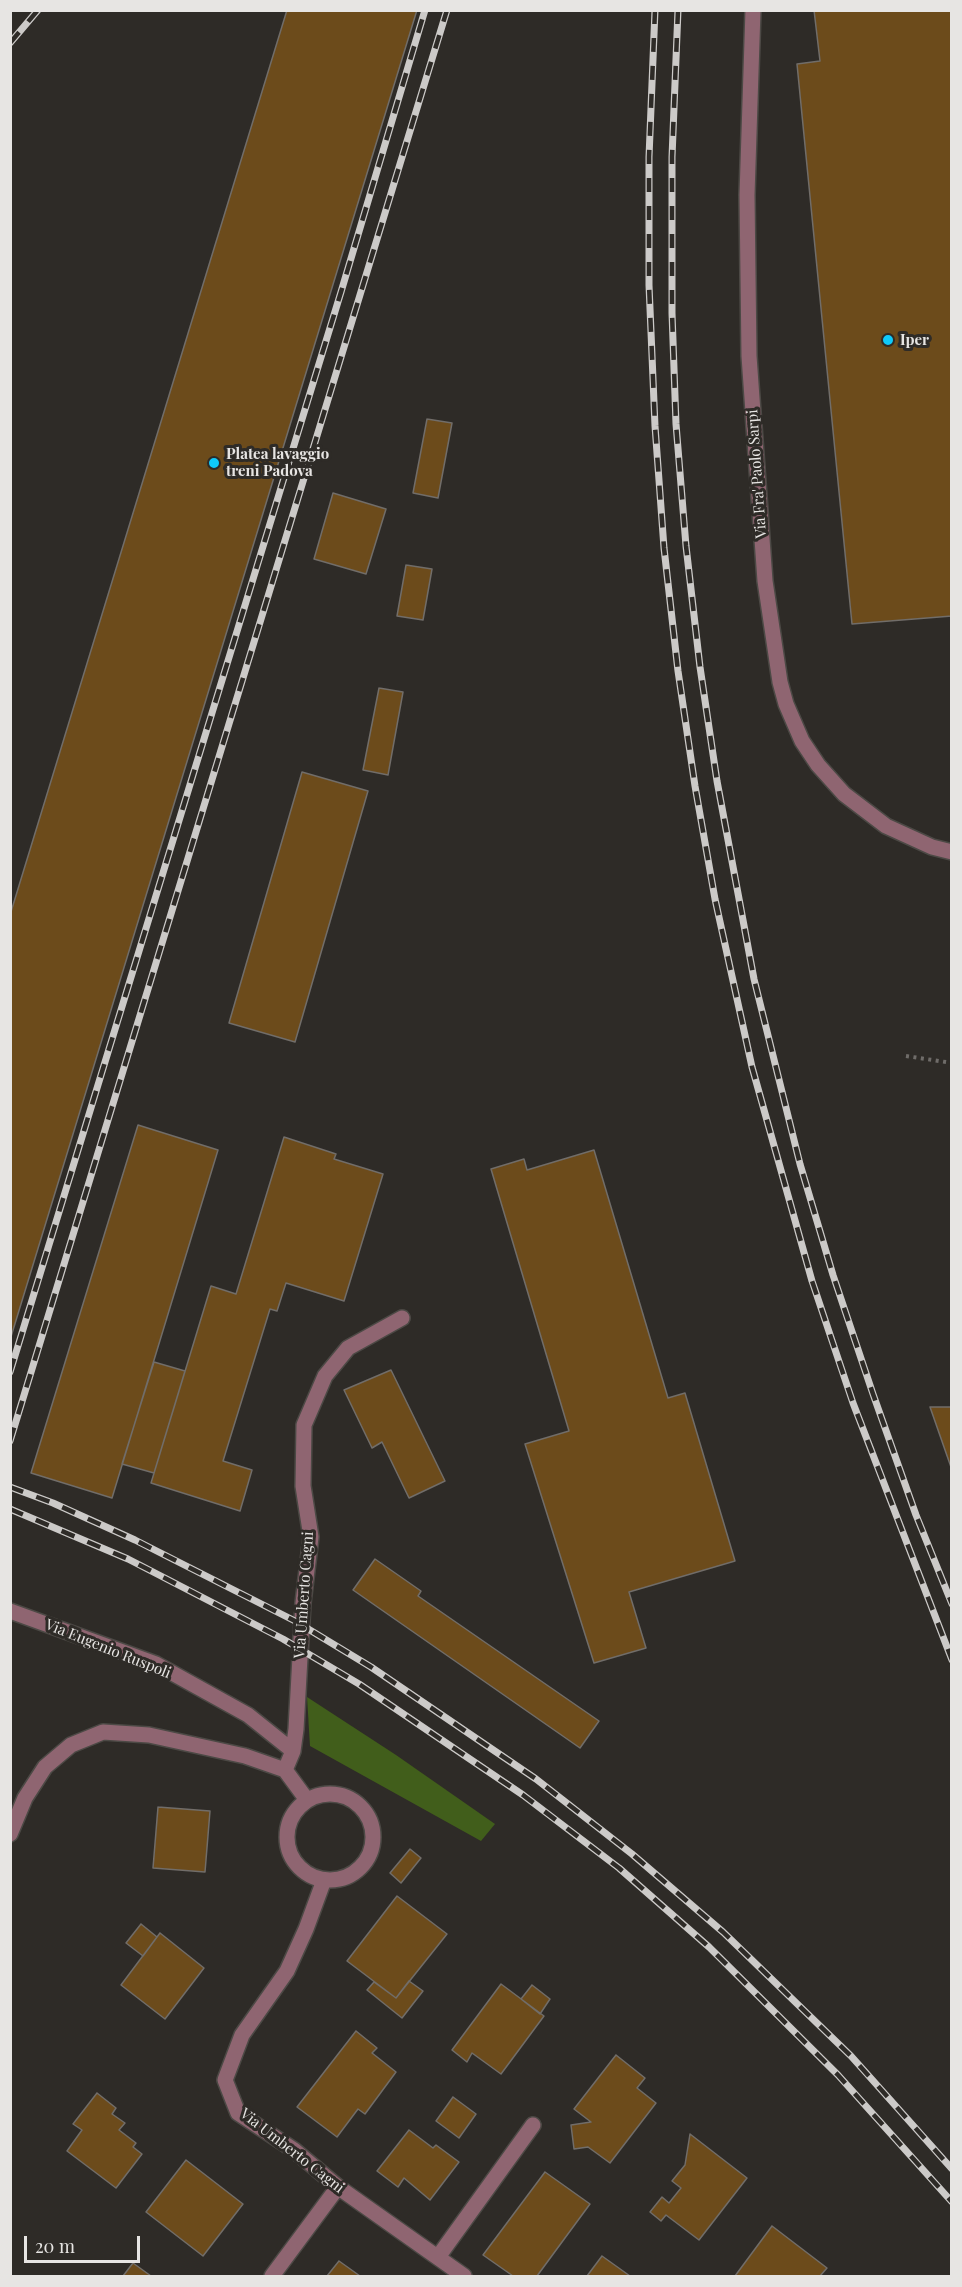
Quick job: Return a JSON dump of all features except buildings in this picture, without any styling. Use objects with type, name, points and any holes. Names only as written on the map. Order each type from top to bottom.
[{"type":"street","name":"Via Fra' Paolo Sarpi","points":[[753,10],[748,99],[749,356],[768,617],[780,682],[789,714],[802,741],[818,765],[844,794],[886,826],[932,847],[951,852]]},
{"type":"street","name":"Via Umberto Cagni","points":[[285,1770],[293,1751],[303,1603],[311,1537],[303,1486],[304,1425],[325,1376],[348,1348],[402,1318]]},
{"type":"street","name":"Via Eugenio Ruspoli","points":[[10,1611],[156,1664],[248,1715],[293,1751]]},
{"type":"street","points":[[10,1834],[25,1798],[45,1767],[71,1744],[103,1732],[149,1735],[245,1756],[285,1770],[307,1800]]},
{"type":"street","points":[[326,1793],[341,1794],[355,1801],[366,1811],[372,1825],[374,1840],[371,1854],[362,1867],[350,1876],[324,1880],[306,1873],[295,1863],[288,1849],[287,1834],[290,1819],[307,1800],[326,1793]]},
{"type":"street","name":"Via Umberto Cagni","points":[[324,1880],[287,1971],[242,2035],[225,2080],[238,2113],[294,2150],[338,2187],[464,2277]]},
{"type":"street","points":[[438,2257],[533,2126]]},
{"type":"street","points":[[272,2277],[338,2187]]},
{"type":"path","points":[[906,1056],[951,1063]]},
{"type":"green space","points":[[307,1697],[495,1824],[481,1841],[310,1746]]},
{"type":"railway","points":[[10,43],[38,10]]},
{"type":"railway","points":[[10,1372],[341,292],[425,10]]},
{"type":"railway","points":[[10,1441],[447,10]]},
{"type":"railway","points":[[655,10],[649,157],[649,285],[655,426],[664,548],[678,671],[715,899],[752,1067],[812,1281],[853,1403],[952,1660]]},
{"type":"railway","points":[[678,10],[672,157],[672,313],[676,424],[686,546],[700,667],[717,781],[754,979],[800,1164],[833,1275],[873,1394],[916,1515],[952,1604]]},
{"type":"railway","points":[[10,1487],[53,1503],[135,1540],[295,1621],[371,1667],[536,1779],[632,1854],[723,1932],[851,2056],[952,2169]]},
{"type":"railway","points":[[10,1509],[128,1559],[283,1639],[359,1684],[523,1795],[619,1868],[709,1947],[838,2075],[952,2202]]},
{"type":"place","name":"Iper","points":[[888,340]]},
{"type":"place","name":"Platea lavaggio treni Padova","points":[[214,463]]}]
